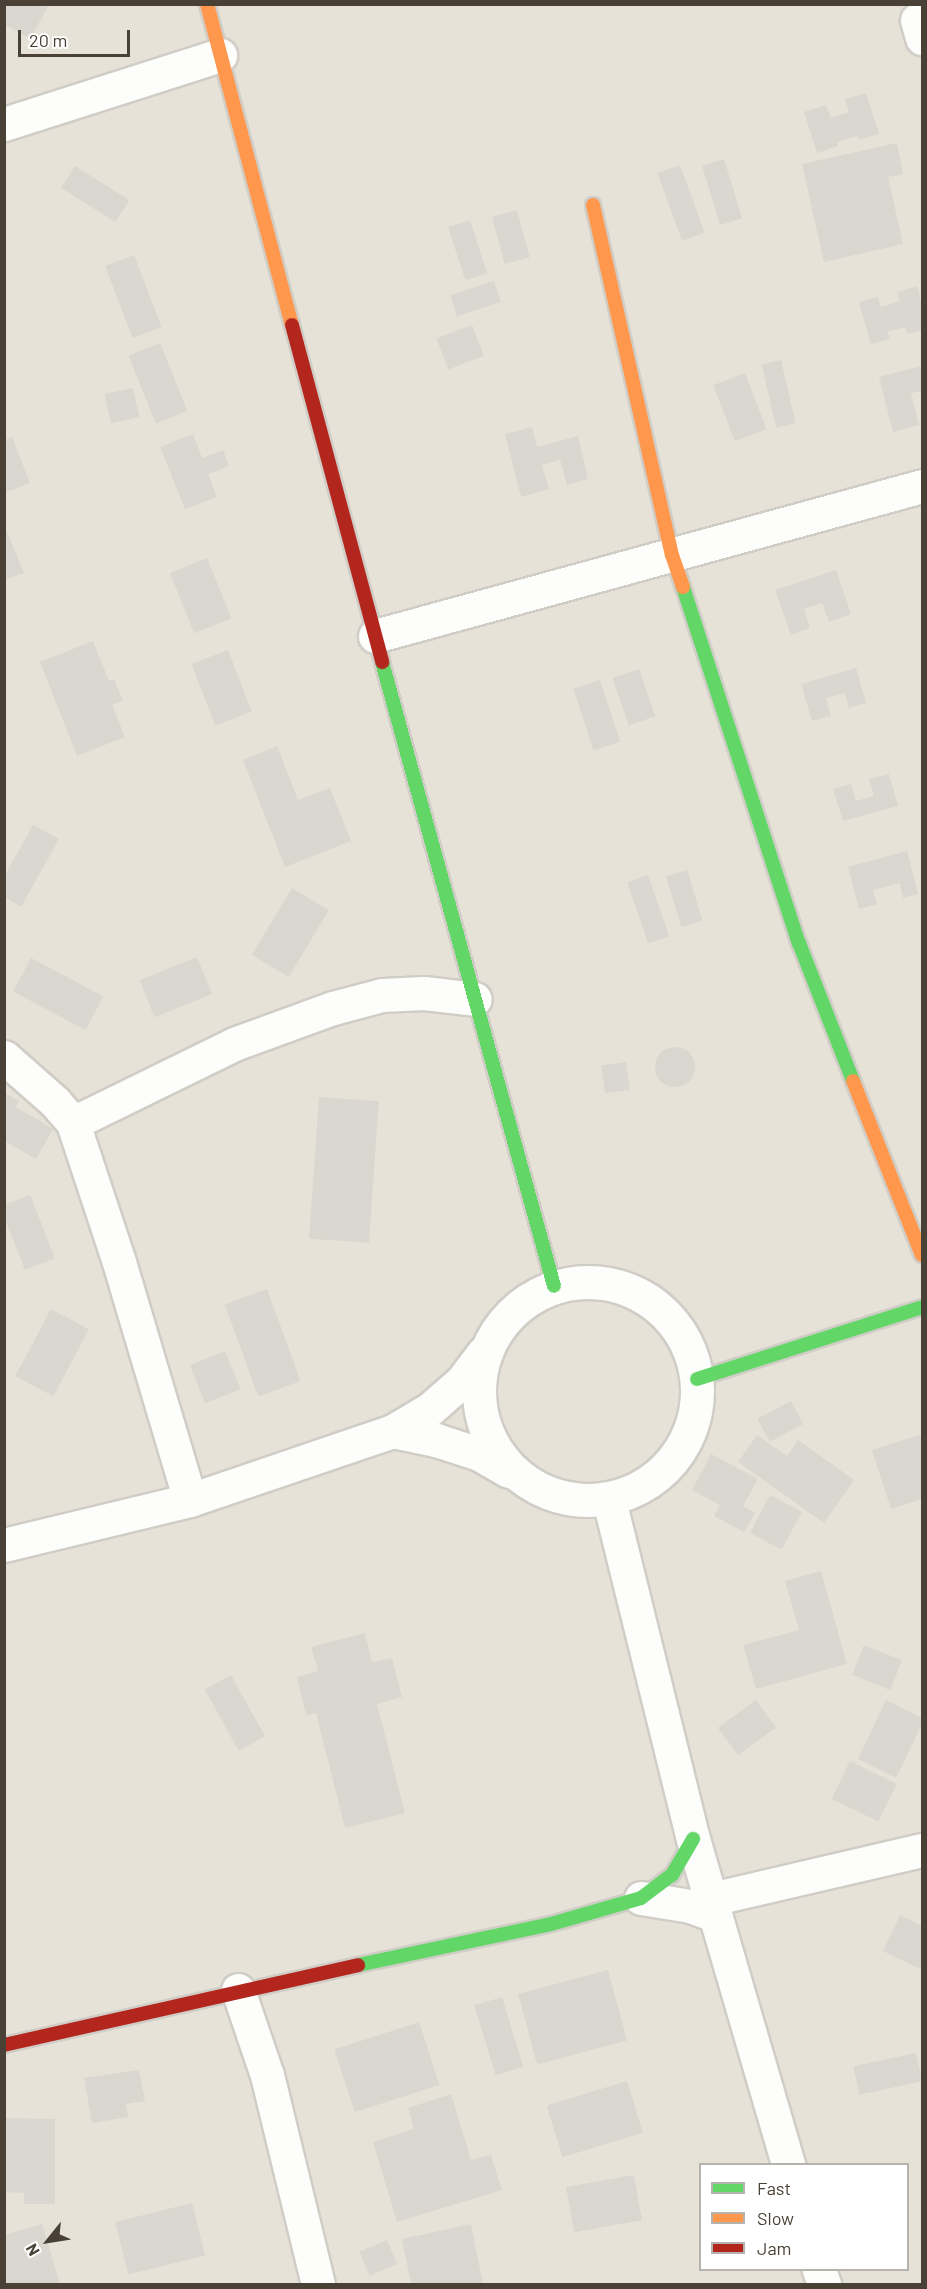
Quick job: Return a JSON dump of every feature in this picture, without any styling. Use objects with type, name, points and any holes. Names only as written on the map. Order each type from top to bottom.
[{"type":"street","points":[[207,4],[375,636],[554,1286]]},
{"type":"street","points":[[4,124],[220,55]]},
{"type":"street","points":[[593,206],[672,555],[799,943],[922,1255]]},
{"type":"street","points":[[375,636],[922,486]]},
{"type":"street","points":[[73,1123],[234,1044],[333,1008],[382,995],[423,993],[475,999]]},
{"type":"street","points":[[4,1057],[55,1102],[73,1123],[119,1262],[190,1500]]},
{"type":"street","points":[[4,1545],[190,1500],[393,1431],[430,1409],[462,1381],[499,1326],[514,1309],[554,1286],[581,1281],[609,1283],[635,1292],[658,1307],[677,1328],[690,1352],[697,1379],[694,1414],[683,1447],[669,1466],[652,1481],[631,1493],[609,1500],[585,1502],[561,1498],[538,1489],[518,1476],[468,1451],[436,1440],[393,1431]]},
{"type":"street","points":[[697,1379],[922,1307]]},
{"type":"street","points":[[487,1347],[480,1368],[478,1391],[481,1415],[488,1438],[501,1458],[518,1476]]},
{"type":"street","points":[[609,1500],[693,1839],[788,2163]]},
{"type":"street","points":[[4,2045],[238,1990],[551,1923],[641,1898],[672,1875],[693,1839]]},
{"type":"street","points":[[641,1898],[690,1906],[713,1907],[922,1850]]},
{"type":"street","points":[[238,1990],[267,2074],[318,2284]]},
{"type":"shaded area","points":[[5,5],[922,5],[922,2284],[5,2284]]},
{"type":"building","points":[[4,5],[49,5],[30,39],[4,24]]},
{"type":"building","points":[[866,93],[879,134],[858,140],[857,136],[837,142],[838,146],[817,153],[804,112],[826,105],[831,118],[849,112],[845,99]]},
{"type":"building","points":[[897,143],[903,174],[888,177],[903,244],[824,262],[802,164]]},
{"type":"building","points":[[724,159],[742,218],[720,225],[702,166]]},
{"type":"building","points":[[680,165],[705,233],[682,241],[657,173]]},
{"type":"building","points":[[75,166],[129,200],[115,222],[61,188]]},
{"type":"building","points":[[517,210],[530,257],[505,264],[492,217]]},
{"type":"building","points":[[470,220],[487,273],[465,280],[448,227]]},
{"type":"building","points":[[134,255],[162,327],[133,338],[105,266]]},
{"type":"building","points":[[494,281],[501,302],[457,316],[450,295]]},
{"type":"building","points":[[917,286],[922,304],[922,330],[907,334],[905,327],[887,332],[890,339],[871,344],[859,302],[878,297],[881,307],[900,301],[897,292]]},
{"type":"building","points":[[472,325],[484,356],[448,369],[437,339]]},
{"type":"building","points":[[160,343],[187,411],[156,423],[128,356]]},
{"type":"building","points":[[781,360],[796,423],[776,428],[762,364]]},
{"type":"building","points":[[922,366],[922,391],[911,393],[919,425],[893,432],[879,377]]},
{"type":"building","points":[[745,373],[767,429],[735,441],[713,385]]},
{"type":"building","points":[[133,388],[139,417],[111,423],[105,394]]},
{"type":"building","points":[[532,427],[537,447],[578,436],[588,479],[567,485],[560,460],[542,465],[549,489],[521,497],[505,434]]},
{"type":"building","points":[[193,434],[202,458],[223,450],[229,466],[208,474],[217,497],[185,509],[160,447]]},
{"type":"building","points":[[12,437],[30,483],[4,493],[4,440]]},
{"type":"building","points":[[4,525],[24,573],[4,580]]},
{"type":"building","points":[[207,558],[231,618],[194,633],[170,573]]},
{"type":"building","points":[[836,570],[851,614],[829,622],[822,603],[804,609],[810,628],[791,635],[775,590]]},
{"type":"building","points":[[93,641],[109,681],[114,679],[123,701],[112,705],[125,737],[77,756],[40,662]]},
{"type":"building","points":[[228,650],[252,712],[215,726],[192,664]]},
{"type":"building","points":[[856,668],[866,703],[849,708],[845,693],[826,698],[831,716],[812,721],[801,684]]},
{"type":"building","points":[[639,669],[655,716],[629,725],[613,678]]},
{"type":"building","points":[[600,680],[620,742],[593,750],[573,689]]},
{"type":"building","points":[[277,746],[298,800],[330,788],[351,841],[285,867],[243,760]]},
{"type":"building","points":[[889,774],[898,806],[843,821],[833,789],[851,784],[856,801],[874,796],[869,779]]},
{"type":"building","points":[[33,825],[59,839],[21,907],[5,897],[5,875]]},
{"type":"building","points":[[907,851],[918,894],[903,898],[900,883],[873,890],[877,904],[859,909],[848,867]]},
{"type":"building","points":[[687,870],[702,921],[681,927],[666,876]]},
{"type":"building","points":[[648,875],[669,936],[648,944],[627,882]]},
{"type":"building","points":[[292,888],[329,910],[289,977],[252,955]]},
{"type":"building","points":[[197,957],[212,994],[154,1017],[140,980]]},
{"type":"building","points":[[31,958],[103,996],[86,1030],[13,992]]},
{"type":"building","points":[[675,1047],[689,1053],[695,1067],[689,1081],[675,1087],[661,1081],[655,1067],[661,1053]]},
{"type":"building","points":[[626,1062],[630,1090],[605,1093],[601,1065]]},
{"type":"building","points":[[4,1093],[19,1101],[16,1107],[53,1129],[36,1159],[4,1141]]},
{"type":"building","points":[[319,1097],[379,1101],[369,1243],[309,1239]]},
{"type":"building","points":[[30,1195],[55,1258],[25,1270],[4,1217],[4,1205]]},
{"type":"building","points":[[267,1289],[301,1381],[258,1396],[225,1304]]},
{"type":"building","points":[[51,1309],[89,1329],[53,1396],[15,1376]]},
{"type":"building","points":[[225,1351],[240,1389],[205,1403],[190,1365]]},
{"type":"building","points":[[791,1401],[803,1424],[770,1442],[757,1419]]},
{"type":"building","points":[[922,1434],[922,1499],[891,1509],[872,1450]]},
{"type":"building","points":[[757,1435],[787,1456],[798,1440],[854,1480],[824,1523],[738,1462]]},
{"type":"building","points":[[711,1454],[758,1479],[743,1506],[755,1513],[744,1532],[714,1516],[720,1505],[692,1490]]},
{"type":"building","points":[[770,1495],[802,1512],[782,1550],[750,1533]]},
{"type":"building","points":[[821,1571],[847,1664],[756,1689],[743,1645],[799,1630],[785,1581]]},
{"type":"building","points":[[365,1633],[372,1662],[392,1658],[402,1697],[377,1704],[405,1813],[345,1828],[316,1713],[306,1715],[297,1677],[318,1671],[311,1647]]},
{"type":"building","points":[[864,1645],[902,1660],[890,1690],[852,1675]]},
{"type":"building","points":[[231,1675],[265,1736],[239,1751],[205,1690]]},
{"type":"building","points":[[756,1700],[776,1728],[738,1755],[718,1728]]},
{"type":"building","points":[[886,1700],[922,1718],[922,1724],[896,1778],[858,1759]]},
{"type":"building","points":[[850,1761],[897,1784],[878,1822],[832,1799]]},
{"type":"building","points":[[900,1915],[922,1926],[922,1970],[883,1951]]},
{"type":"building","points":[[608,1970],[627,2041],[537,2065],[518,1994]]},
{"type":"building","points":[[502,1997],[523,2067],[496,2075],[474,2005]]},
{"type":"building","points":[[419,2022],[439,2085],[355,2112],[334,2050]]},
{"type":"building","points":[[916,2053],[922,2081],[859,2095],[853,2066]]},
{"type":"building","points":[[139,2070],[145,2101],[126,2104],[128,2117],[92,2123],[84,2078]]},
{"type":"building","points":[[627,2081],[643,2133],[562,2157],[547,2106]]},
{"type":"building","points":[[451,2094],[471,2160],[491,2155],[502,2190],[397,2222],[373,2142],[414,2129],[408,2108]]},
{"type":"building","points":[[4,2118],[55,2119],[55,2204],[24,2204],[24,2193],[4,2192]]},
{"type":"building","points":[[634,2175],[642,2220],[574,2232],[566,2187]]},
{"type":"building","points":[[192,2203],[205,2255],[128,2275],[115,2222]]},
{"type":"building","points":[[42,2224],[60,2284],[4,2284],[4,2235]]},
{"type":"building","points":[[471,2224],[483,2284],[411,2284],[402,2239]]},
{"type":"building","points":[[387,2240],[397,2264],[370,2276],[359,2252]]},
{"type":"traffic: fast","points":[[683,587],[799,943],[853,1081]]},
{"type":"traffic: fast","points":[[382,662],[554,1286]]},
{"type":"traffic: fast","points":[[697,1379],[922,1307]]},
{"type":"traffic: fast","points":[[358,1965],[551,1924],[641,1898],[672,1875],[693,1839]]},
{"type":"traffic: slow","points":[[207,4],[292,325]]},
{"type":"traffic: slow","points":[[593,205],[672,555],[683,587]]},
{"type":"traffic: slow","points":[[853,1081],[922,1255]]},
{"type":"traffic: jam","points":[[292,325],[382,662]]},
{"type":"traffic: jam","points":[[4,2045],[358,1965]]}]
